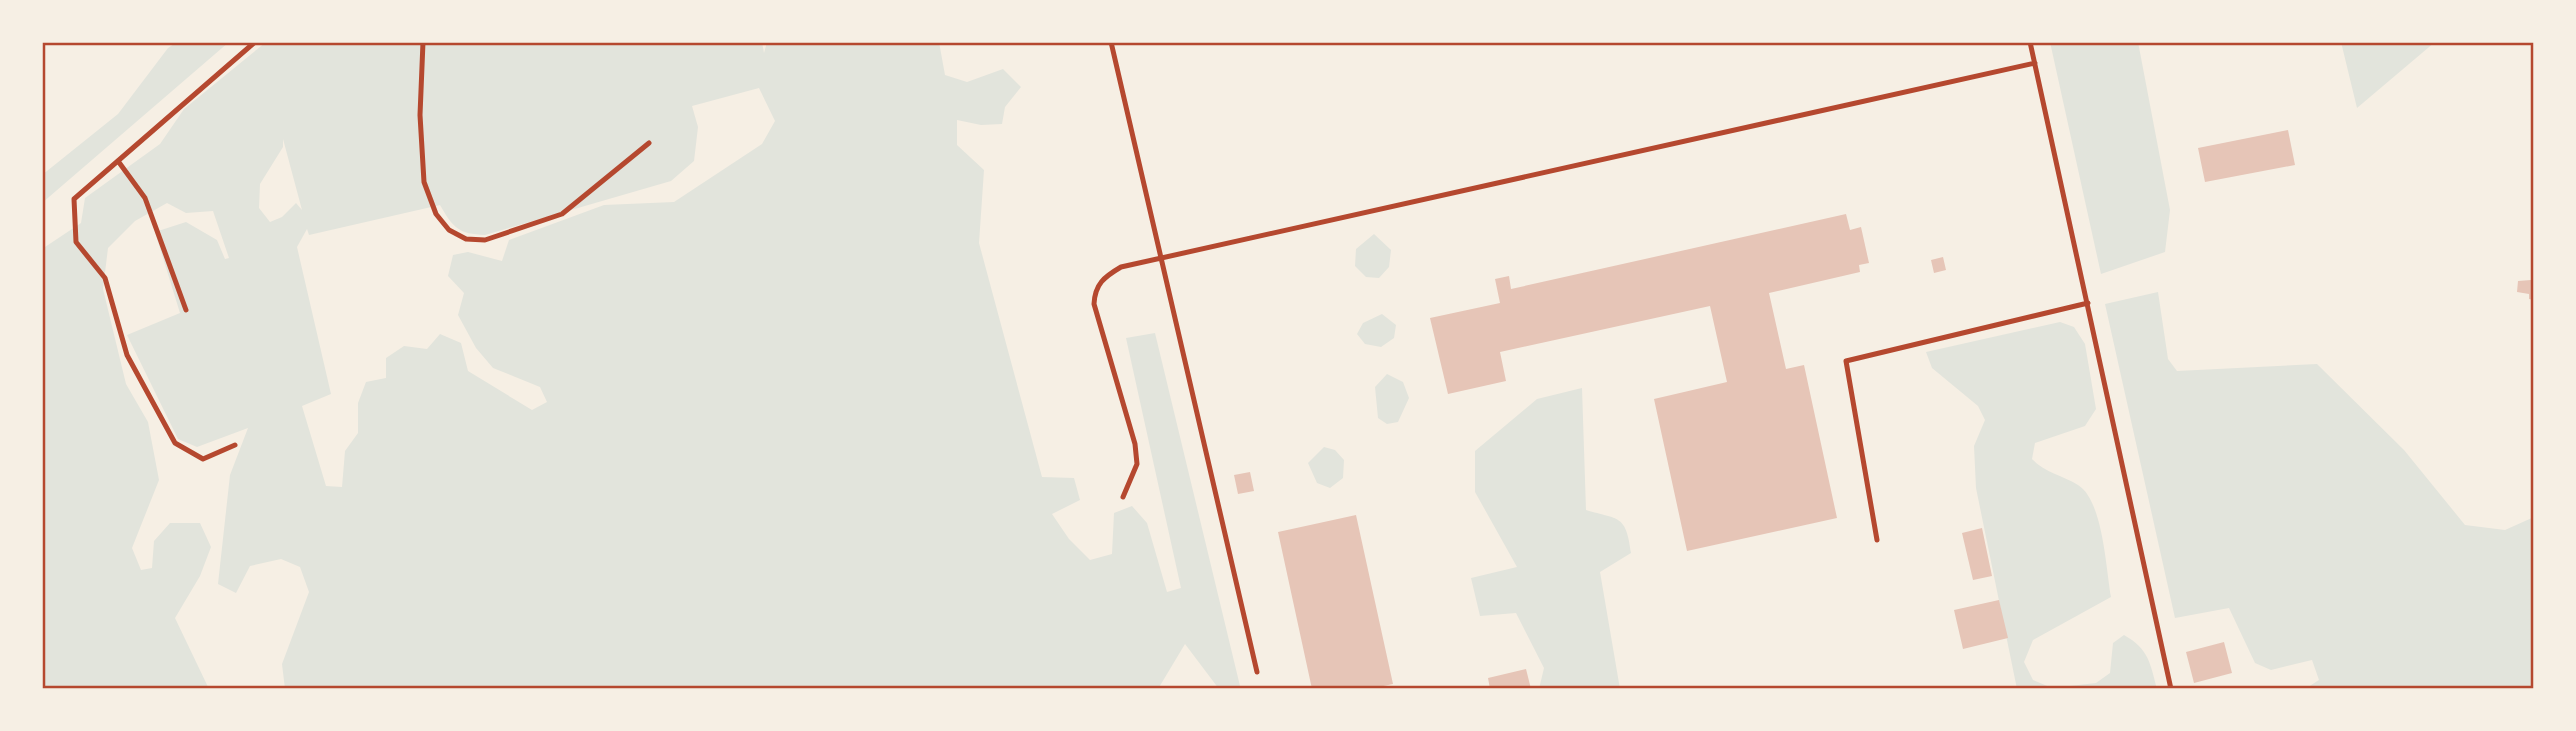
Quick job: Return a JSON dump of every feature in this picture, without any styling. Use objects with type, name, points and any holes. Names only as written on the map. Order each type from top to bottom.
[{"type":"lane","points":[[235,445],[203,459],[176,443],[127,355],[105,278],[76,242],[74,199],[255,42]]},
{"type":"lane","points":[[423,42],[420,115],[424,182],[436,214],[449,230],[466,239],[485,240],[562,214],[649,143]]},
{"type":"lane","points":[[1111,42],[1257,672]]},
{"type":"lane","points":[[2030,42],[2171,689]]},
{"type":"lane","points":[[1123,497],[1137,464],[1135,444],[1094,304],[1095,290],[1104,277],[1121,267],[2035,63]]},
{"type":"lane","points":[[118,161],[145,198],[186,310]]},
{"type":"lane","points":[[1877,540],[1846,361],[2088,303]]},
{"type":"shaded area","points":[[177,42],[229,42],[42,203],[42,175],[118,114],[168,48]]},
{"type":"shaded area","points":[[266,42],[762,42],[764,53],[767,42],[939,42],[945,75],[967,82],[1003,69],[1021,87],[1005,107],[1002,124],[981,125],[957,120],[957,145],[984,170],[979,243],[1042,477],[1074,478],[1080,500],[1052,514],[1069,539],[1090,560],[1112,554],[1114,513],[1132,506],[1147,523],[1167,592],[1181,588],[1126,338],[1155,333],[1240,686],[1235,689],[1219,689],[1185,644],[1158,689],[285,689],[282,664],[309,592],[300,567],[281,559],[250,566],[236,593],[218,584],[230,475],[248,428],[197,447],[178,439],[127,335],[180,313],[155,232],[186,222],[217,240],[225,259],[229,258],[213,211],[186,213],[167,203],[135,221],[108,248],[103,289],[126,384],[148,422],[159,480],[132,548],[141,570],[152,568],[154,541],[170,523],[200,523],[211,547],[200,576],[175,618],[209,689],[42,689],[42,249],[81,223],[85,198],[160,144],[184,109]],"holes":[[[759,88],[775,121],[762,144],[674,202],[604,205],[509,240],[502,261],[468,252],[453,255],[448,276],[464,293],[458,315],[476,348],[493,368],[540,387],[547,402],[532,410],[468,371],[461,343],[440,334],[427,349],[404,346],[386,358],[386,378],[366,382],[358,403],[358,433],[345,451],[342,487],[326,486],[302,406],[331,394],[297,247],[307,229],[309,235],[440,205],[458,228],[485,235],[671,181],[694,161],[698,127],[692,106]],[[283,139],[302,210],[296,203],[282,217],[270,222],[259,208],[260,184],[283,147]]]},
{"type":"shaded area","points":[[2050,42],[2138,42],[2170,210],[2165,252],[2101,274]]},
{"type":"shaded area","points":[[2341,42],[2435,42],[2357,108]]},
{"type":"shaded area","points":[[1374,234],[1391,250],[1389,267],[1379,278],[1366,277],[1355,266],[1356,249]]},
{"type":"shaded area","points":[[2158,292],[2168,359],[2177,371],[2317,364],[2404,450],[2465,525],[2505,530],[2534,517],[2534,689],[2305,689],[2319,680],[2312,660],[2271,670],[2255,663],[2229,608],[2175,618],[2105,304]]},
{"type":"shaded area","points":[[1382,314],[1396,325],[1394,338],[1381,347],[1365,344],[1357,334],[1363,323]]},
{"type":"shaded area","points":[[2060,322],[2074,327],[2085,344],[2096,409],[2085,426],[2035,443],[2032,459],[2042,468],[2078,485],[2093,505],[2105,553],[2111,597],[2033,640],[2024,662],[2033,680],[2052,688],[2096,683],[2110,673],[2113,643],[2124,635],[2144,651],[2157,689],[2017,689],[1976,488],[1974,446],[1985,420],[1978,406],[1932,368],[1926,352]]},
{"type":"shaded area","points":[[1387,374],[1403,382],[1409,398],[1398,422],[1387,424],[1378,418],[1375,387]]},
{"type":"shaded area","points":[[1582,388],[1586,510],[1619,521],[1626,531],[1631,553],[1600,572],[1620,689],[1539,689],[1544,668],[1516,613],[1480,616],[1471,578],[1517,567],[1475,492],[1475,451],[1537,399]]},
{"type":"shaded area","points":[[1324,447],[1335,450],[1344,460],[1343,478],[1330,488],[1317,483],[1308,463]]},
{"type":"building","points":[[2288,130],[2295,165],[2205,182],[2198,148]]},
{"type":"building","points":[[1846,214],[1850,230],[1861,227],[1869,263],[1859,265],[1860,272],[1769,293],[1786,369],[1804,365],[1837,518],[1687,551],[1654,399],[1727,382],[1710,306],[1500,352],[1506,381],[1448,394],[1430,318],[1500,303],[1495,279],[1509,276],[1511,289]]},
{"type":"building","points":[[1943,257],[1946,270],[1934,273],[1931,260]]},
{"type":"building","points":[[2534,280],[2534,300],[2529,299],[2529,294],[2517,292],[2518,281]]},
{"type":"building","points":[[1250,472],[1254,491],[1238,494],[1234,475]]},
{"type":"building","points":[[1356,515],[1393,684],[1369,689],[1312,689],[1278,532]]},
{"type":"building","points":[[1982,528],[1992,576],[1973,580],[1962,533]]},
{"type":"building","points":[[1999,600],[2008,638],[1963,649],[1954,610]]},
{"type":"building","points":[[2224,642],[2232,673],[2194,683],[2186,652]]},
{"type":"building","points":[[1526,669],[1531,689],[1490,689],[1488,678]]}]
